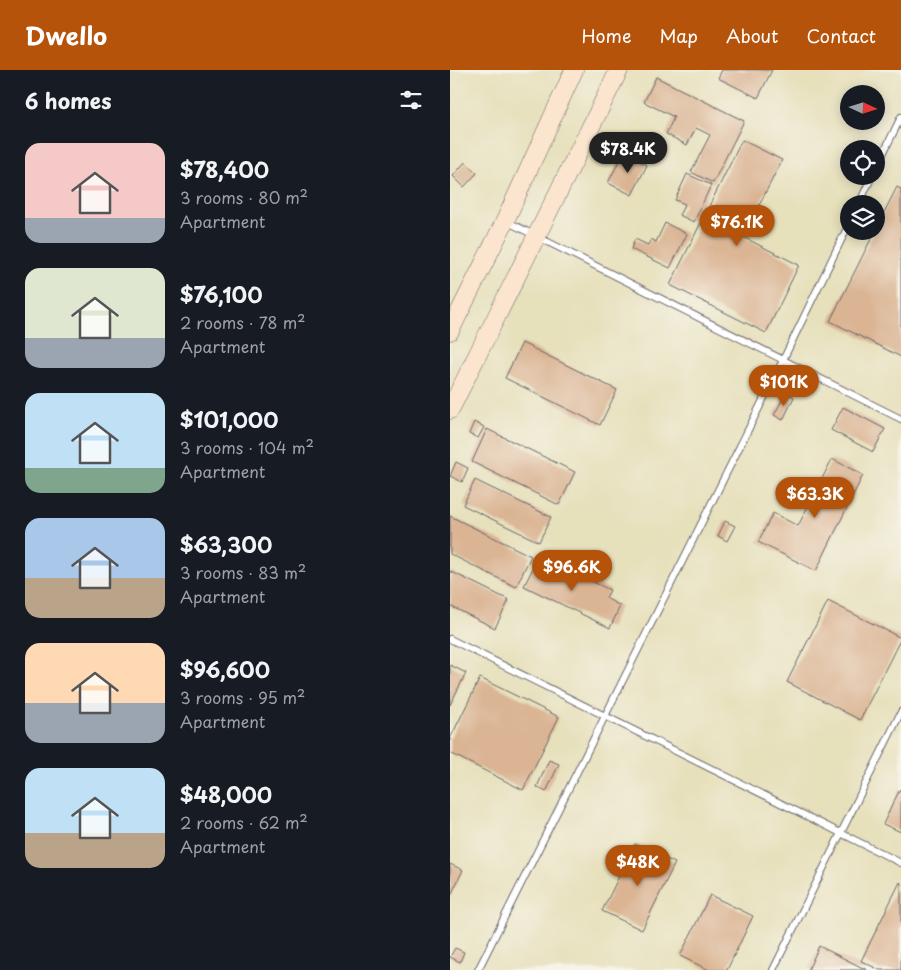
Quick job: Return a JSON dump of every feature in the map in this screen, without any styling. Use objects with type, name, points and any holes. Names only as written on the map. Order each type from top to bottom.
[{"type":"street","points":[[450,331],[505,221],[574,70]]},
{"type":"street","points":[[450,410],[620,70]]},
{"type":"lane","points":[[885,149],[901,116]]},
{"type":"lane","points":[[505,221],[901,419]]},
{"type":"lane","points":[[478,970],[841,240]]},
{"type":"lane","points":[[450,639],[901,863]]},
{"type":"lane","points":[[773,970],[901,712]]},
{"type":"building","points":[[722,70],[772,70],[758,98],[718,78]]},
{"type":"building","points":[[656,77],[744,121],[713,183],[691,172],[710,135],[696,128],[687,145],[666,134],[674,117],[644,102]]},
{"type":"building","points":[[742,140],[782,160],[743,237],[799,265],[766,333],[670,285]]},
{"type":"building","points":[[623,153],[647,165],[632,195],[608,183]]},
{"type":"building","points":[[465,162],[477,173],[464,187],[453,176]]},
{"type":"building","points":[[687,174],[711,185],[694,222],[679,215],[685,204],[675,200]]},
{"type":"building","points":[[897,187],[901,189],[901,357],[830,321],[870,240],[885,240],[885,210]]},
{"type":"building","points":[[665,223],[687,234],[670,268],[631,249],[635,239],[648,245],[651,239],[656,242]]},
{"type":"building","points":[[522,343],[617,390],[600,425],[505,378]]},
{"type":"building","points":[[786,393],[794,397],[783,420],[774,415]]},
{"type":"building","points":[[843,407],[885,429],[873,452],[831,430]]},
{"type":"building","points":[[474,422],[484,427],[478,438],[469,434]]},
{"type":"building","points":[[487,429],[575,472],[559,505],[472,462]]},
{"type":"building","points":[[832,459],[863,475],[816,571],[758,542],[773,513],[798,526]]},
{"type":"building","points":[[456,462],[468,468],[462,482],[450,476]]},
{"type":"building","points":[[475,480],[551,517],[539,542],[463,505]]},
{"type":"building","points":[[450,516],[531,556],[516,587],[450,554]]},
{"type":"building","points":[[725,521],[735,526],[727,541],[718,536]]},
{"type":"building","points":[[539,556],[610,590],[606,598],[620,606],[610,628],[524,586]]},
{"type":"building","points":[[450,571],[509,600],[495,628],[450,606]]},
{"type":"building","points":[[828,601],[901,638],[860,720],[787,682]]},
{"type":"building","points":[[450,665],[466,673],[450,705]]},
{"type":"building","points":[[480,678],[559,717],[523,790],[450,753],[450,739]]},
{"type":"building","points":[[549,760],[559,764],[546,792],[537,787]]},
{"type":"building","points":[[901,790],[901,832],[883,824]]},
{"type":"building","points":[[635,844],[675,863],[642,930],[602,911]]},
{"type":"building","points":[[450,864],[463,870],[450,897]]},
{"type":"building","points":[[900,882],[901,970],[880,970],[861,961]]},
{"type":"building","points":[[710,895],[753,916],[727,970],[709,970],[680,956]]},
{"type":"building","points":[[819,946],[867,970],[808,970]]},
{"type":"building","points":[[455,948],[464,952],[460,962],[450,957]]}]
